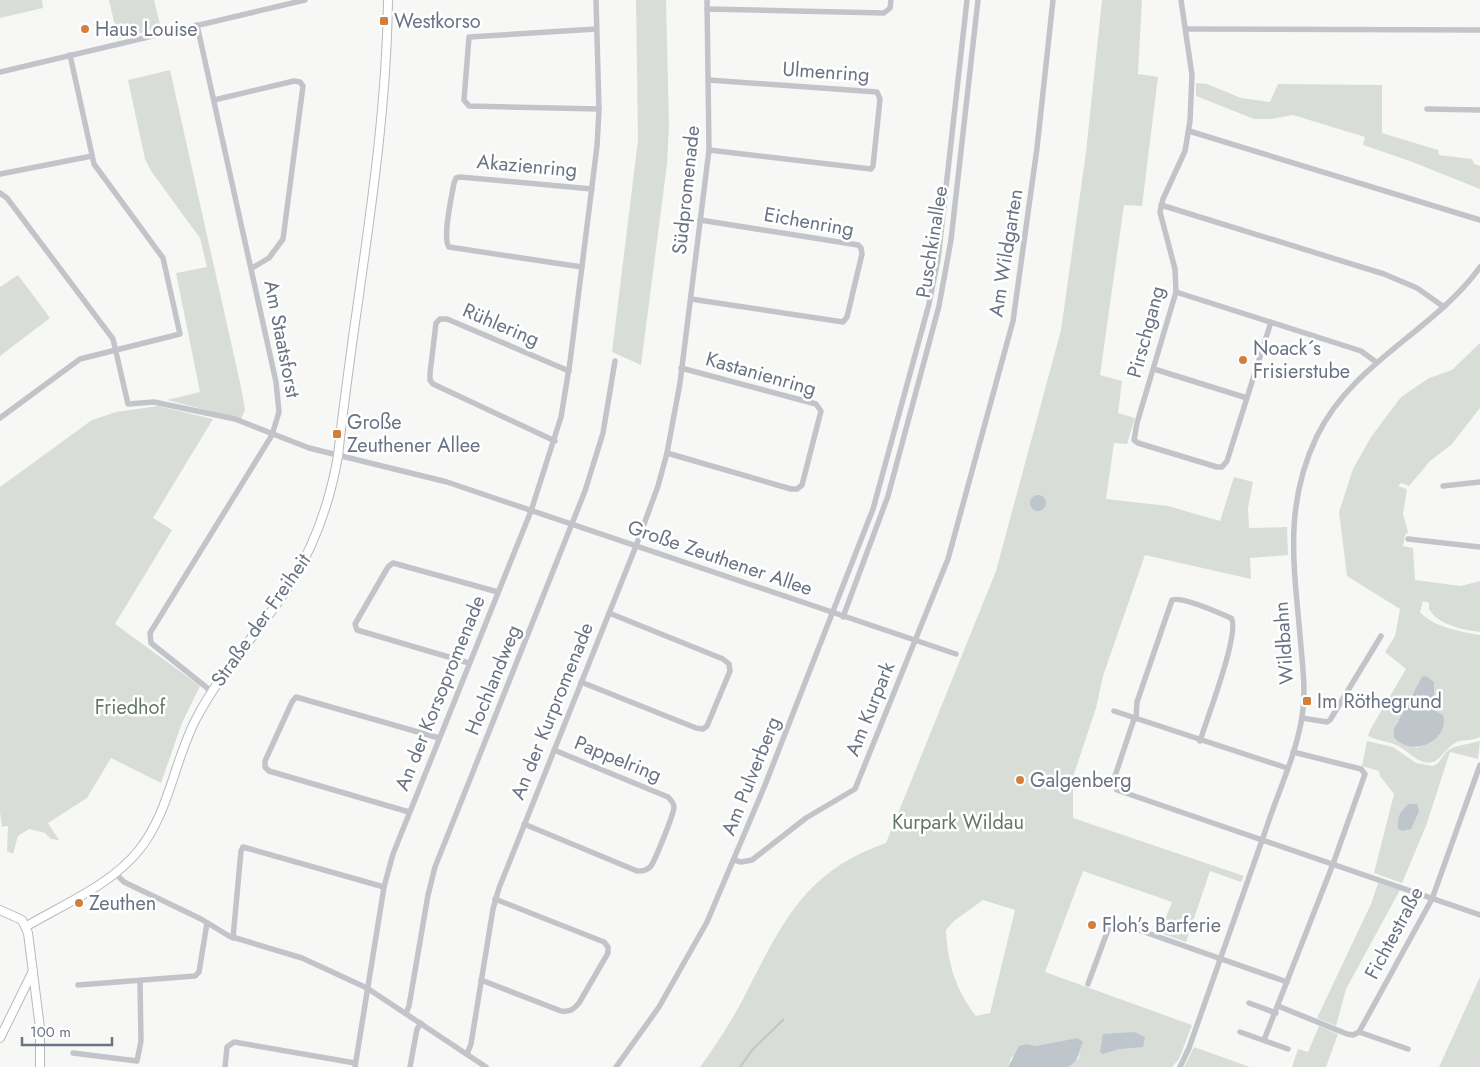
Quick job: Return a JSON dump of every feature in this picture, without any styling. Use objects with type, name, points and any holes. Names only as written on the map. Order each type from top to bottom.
[{"type":"street","points":[[0,72],[305,0]]},
{"type":"street","name":"Straße der Freiheit","points":[[27,926],[116,874],[139,850],[153,830],[189,733],[211,690],[285,591],[304,561],[325,512],[338,456],[386,88],[388,0]]},
{"type":"street","name":"An der Korsopromenade","points":[[355,1065],[384,887],[393,854],[531,511],[555,441],[569,371],[592,189],[599,109],[596,0]]},
{"type":"street","name":"Südpromenade","points":[[680,383],[709,150],[707,0]]},
{"type":"street","points":[[707,10],[884,13],[890,8],[891,0]]},
{"type":"street","name":"Puschkinallee","points":[[882,482],[937,263],[967,0]]},
{"type":"street","name":"Puschkinallee","points":[[844,618],[874,539],[892,484],[944,283],[951,240],[978,0]]},
{"type":"street","name":"Am Wildgarten","points":[[964,506],[1013,321],[1037,148],[1053,0]]},
{"type":"street","points":[[1181,0],[1192,94],[1189,131],[1185,151],[1161,205],[1384,274],[1417,288],[1444,307]]},
{"type":"street","name":"Am Staatsforst","points":[[197,25],[252,268],[279,401],[277,424],[272,435],[150,633],[151,643],[211,690]]},
{"type":"street","points":[[596,30],[469,37],[464,100],[469,106],[599,109]]},
{"type":"street","points":[[1186,30],[1480,30]]},
{"type":"street","points":[[0,418],[76,361],[180,334],[163,258],[100,173],[92,156],[70,55]]},
{"type":"street","name":"Ulmenring","points":[[709,80],[877,92],[880,99],[873,166],[871,169],[709,150]]},
{"type":"street","points":[[214,100],[294,81],[300,82],[303,86],[282,239],[269,258],[252,268]]},
{"type":"street","points":[[1427,110],[1480,110]]},
{"type":"street","points":[[1189,131],[1480,220]]},
{"type":"street","points":[[0,174],[92,156]]},
{"type":"street","name":"Akazienring","points":[[582,268],[449,247],[446,240],[449,216],[456,178],[592,189]]},
{"type":"street","points":[[0,193],[7,198],[114,339],[116,351]]},
{"type":"street","name":"Pirschgang","points":[[1161,205],[1162,219],[1176,269],[1176,292],[1137,423],[1134,440],[1138,443],[1217,468],[1222,467],[1227,462],[1247,398]]},
{"type":"street","name":"Eichenring","points":[[690,299],[843,322],[847,318],[862,254],[861,248],[858,245],[700,220]]},
{"type":"street","name":"Wildbahn","points":[[1180,1067],[1186,1055],[1262,840],[1302,718],[1304,682],[1292,536],[1297,494],[1306,462],[1327,418],[1348,389],[1376,362],[1444,307],[1460,292],[1480,267]]},
{"type":"street","points":[[1176,292],[1361,351],[1376,362]]},
{"type":"street","name":"Rühlering","points":[[555,441],[433,384],[430,380],[430,373],[436,323],[440,319],[446,320],[569,371]]},
{"type":"street","points":[[1154,369],[1247,398],[1271,322]]},
{"type":"street","name":"Große Zeuthener Allee","points":[[116,351],[128,404],[154,402],[235,419],[272,435],[338,456],[447,482],[914,642],[956,654]]},
{"type":"street","name":"Hochlandweg","points":[[406,1013],[410,1006],[428,895],[435,867],[573,525],[603,433],[615,361]]},
{"type":"street","name":"Kastanienring","points":[[666,453],[791,489],[797,489],[802,485],[821,411],[816,404],[681,368]]},
{"type":"street","name":"An der Kurpromenade","points":[[467,1054],[471,1044],[495,899],[636,546],[658,486],[680,383]]},
{"type":"street","name":"Am Pulverberg","points":[[616,1067],[653,1016],[704,928],[734,860],[834,614],[864,536],[882,482]]},
{"type":"street","points":[[1443,486],[1480,482]]},
{"type":"street","name":"Am Kurpark","points":[[734,860],[747,862],[752,860],[806,818],[856,789],[946,564],[964,506]]},
{"type":"street","points":[[1408,539],[1480,547]]},
{"type":"street","points":[[469,663],[357,630],[355,624],[388,567],[393,563],[498,592]]},
{"type":"street","points":[[1200,740],[1221,679],[1235,627],[1231,618],[1175,598],[1172,600],[1137,702],[1135,719],[1113,782],[1117,790],[1480,915]]},
{"type":"street","points":[[581,682],[700,730],[708,726],[730,671],[729,664],[724,659],[609,613]]},
{"type":"street","points":[[1302,718],[1327,722],[1330,720],[1381,636]]},
{"type":"street","points":[[409,812],[269,771],[265,767],[264,761],[296,697],[439,738]]},
{"type":"street","points":[[1114,712],[1287,768]]},
{"type":"street","name":"Pappelring","points":[[524,824],[637,870],[644,871],[650,867],[662,840],[674,807],[668,797],[554,750]]},
{"type":"street","points":[[1264,1040],[1333,864],[1364,777],[1364,770],[1292,752]]},
{"type":"street","name":"Fichtestraße","points":[[1359,1032],[1432,899],[1480,765]]},
{"type":"street","points":[[233,938],[241,850],[243,847],[248,846],[384,887]]},
{"type":"street","points":[[116,874],[124,882],[233,938],[302,958],[367,988],[486,1067]]},
{"type":"street","points":[[481,980],[568,1012],[573,1010],[578,1003],[608,953],[608,947],[604,942],[495,899]]},
{"type":"street","points":[[0,910],[22,920],[27,926],[36,980],[41,1035],[40,1067]]},
{"type":"street","points":[[1088,984],[1110,927],[1116,922],[1287,982]]},
{"type":"street","points":[[78,985],[195,976],[199,972],[207,923]]},
{"type":"street","points":[[0,1038],[33,971]]},
{"type":"street","points":[[73,1054],[137,1061],[141,1041],[140,981]]},
{"type":"street","points":[[1249,1003],[1276,1013]]},
{"type":"street","points":[[1278,1006],[1347,1034],[1359,1032],[1408,1049]]},
{"type":"street","points":[[410,1067],[417,1029],[420,1023]]},
{"type":"street","points":[[1240,1032],[1288,1049]]},
{"type":"street","points":[[226,1067],[228,1048],[234,1042],[355,1065]]},
{"type":"green space","points":[[0,0],[42,0],[43,8],[0,18]]},
{"type":"green space","points":[[109,0],[154,0],[161,28],[118,39]]},
{"type":"green space","points":[[636,0],[666,0],[669,126],[667,164],[641,365],[612,352],[638,140]]},
{"type":"green space","name":"Kurpark Wildau","points":[[1102,0],[1142,0],[1138,74],[1158,77],[1142,206],[1124,205],[1100,375],[1122,381],[1118,413],[1135,418],[1127,444],[1114,443],[1106,499],[1168,506],[1220,521],[1234,477],[1253,482],[1248,508],[1249,528],[1287,527],[1288,555],[1250,558],[1251,579],[1145,555],[1103,676],[1096,708],[1073,777],[1073,818],[1244,876],[1241,882],[1210,871],[1186,942],[1160,933],[1172,902],[1083,871],[1045,972],[1192,1025],[1179,1059],[1172,1067],[1067,1067],[1079,1058],[1080,1048],[1077,1038],[1035,1046],[1027,1044],[1011,1058],[1008,1067],[700,1067],[728,1025],[783,925],[797,904],[834,869],[857,855],[886,843],[996,571],[1061,330],[1086,152]],"holes":[[[983,900],[1015,910],[990,1013],[976,1016],[963,996],[954,976],[946,930],[954,921]]]},
{"type":"green space","points":[[170,70],[241,387],[245,410],[241,419],[167,400],[200,392],[176,273],[207,267],[200,238],[151,171],[145,159],[128,80]]},
{"type":"green space","points":[[1196,83],[1207,84],[1241,98],[1270,102],[1278,84],[1382,85],[1382,133],[1438,150],[1439,155],[1472,159],[1474,164],[1480,166],[1480,189],[1410,161],[1363,145],[1365,137],[1293,115],[1272,119],[1254,119],[1196,96]]},
{"type":"green space","points":[[18,275],[50,318],[0,356],[0,287]]},
{"type":"green space","points":[[1480,343],[1480,408],[1451,445],[1430,461],[1409,486],[1401,483],[1398,486],[1407,489],[1403,514],[1408,532],[1405,535],[1403,546],[1413,548],[1415,580],[1461,586],[1480,581],[1480,632],[1466,630],[1445,623],[1438,619],[1429,609],[1429,603],[1423,601],[1420,612],[1432,622],[1480,635],[1480,737],[1457,742],[1436,761],[1428,763],[1419,760],[1398,746],[1368,736],[1406,669],[1385,652],[1395,636],[1400,609],[1347,576],[1339,512],[1353,469],[1371,437],[1401,397],[1429,378],[1452,370]],"holes":[[[1414,691],[1433,702],[1439,736],[1416,748],[1397,722],[1404,715]]]},
{"type":"green space","name":"Friedhof","points":[[158,406],[213,419],[153,518],[172,530],[115,624],[200,686],[182,723],[161,783],[111,758],[87,798],[48,823],[59,840],[51,839],[45,833],[29,829],[18,836],[13,854],[7,851],[8,826],[2,827],[0,812],[0,487],[92,420],[116,412]]},
{"type":"green space","points":[[1367,741],[1393,747],[1416,763],[1433,766],[1438,763],[1447,751],[1454,747],[1480,741],[1478,759],[1450,752],[1426,826],[1402,883],[1374,873],[1394,794],[1380,776],[1379,771],[1362,766]]},
{"type":"green space","points":[[1378,883],[1400,890],[1346,989],[1336,1026],[1317,1018],[1371,904]]},
{"type":"green space","points":[[1480,977],[1480,1067],[1439,1067]]},
{"type":"green space","points":[[1319,1026],[1338,1034],[1326,1067],[1292,1067],[1298,1049],[1308,1052]]},
{"type":"green space","points":[[1194,1047],[1250,1067],[1184,1067]]},
{"type":"shaded area","points":[[1038,495],[1046,503],[1038,511],[1030,503]]},
{"type":"shaded area","points":[[1426,676],[1434,682],[1434,710],[1443,715],[1444,725],[1441,733],[1427,744],[1409,746],[1401,743],[1394,737],[1394,729],[1422,677]]},
{"type":"shaded area","points":[[1409,804],[1417,804],[1419,811],[1411,829],[1402,831],[1398,828],[1399,817],[1403,809]]},
{"type":"shaded area","points":[[1134,1032],[1145,1037],[1143,1047],[1119,1049],[1103,1054],[1100,1052],[1103,1034]]},
{"type":"shaded area","points":[[1077,1038],[1083,1042],[1076,1060],[1067,1067],[1008,1067],[1019,1046],[1027,1044],[1035,1046]]},
{"type":"waterway","points":[[740,1067],[753,1049],[783,1020]]},
{"type":"place","name":"Westkorso","points":[[384,21]]},
{"type":"place","name":"Haus Louise","points":[[85,29]]},
{"type":"place","name":"Noack´s Frisierstube","points":[[1243,360]]},
{"type":"place","name":"Große Zeuthener Allee","points":[[337,434]]},
{"type":"place","name":"Im Röthegrund","points":[[1307,701]]},
{"type":"place","name":"Galgenberg","points":[[1020,780]]},
{"type":"place","name":"Zeuthen","points":[[79,903]]},
{"type":"place","name":"Floh’s Barferie","points":[[1092,925]]}]
